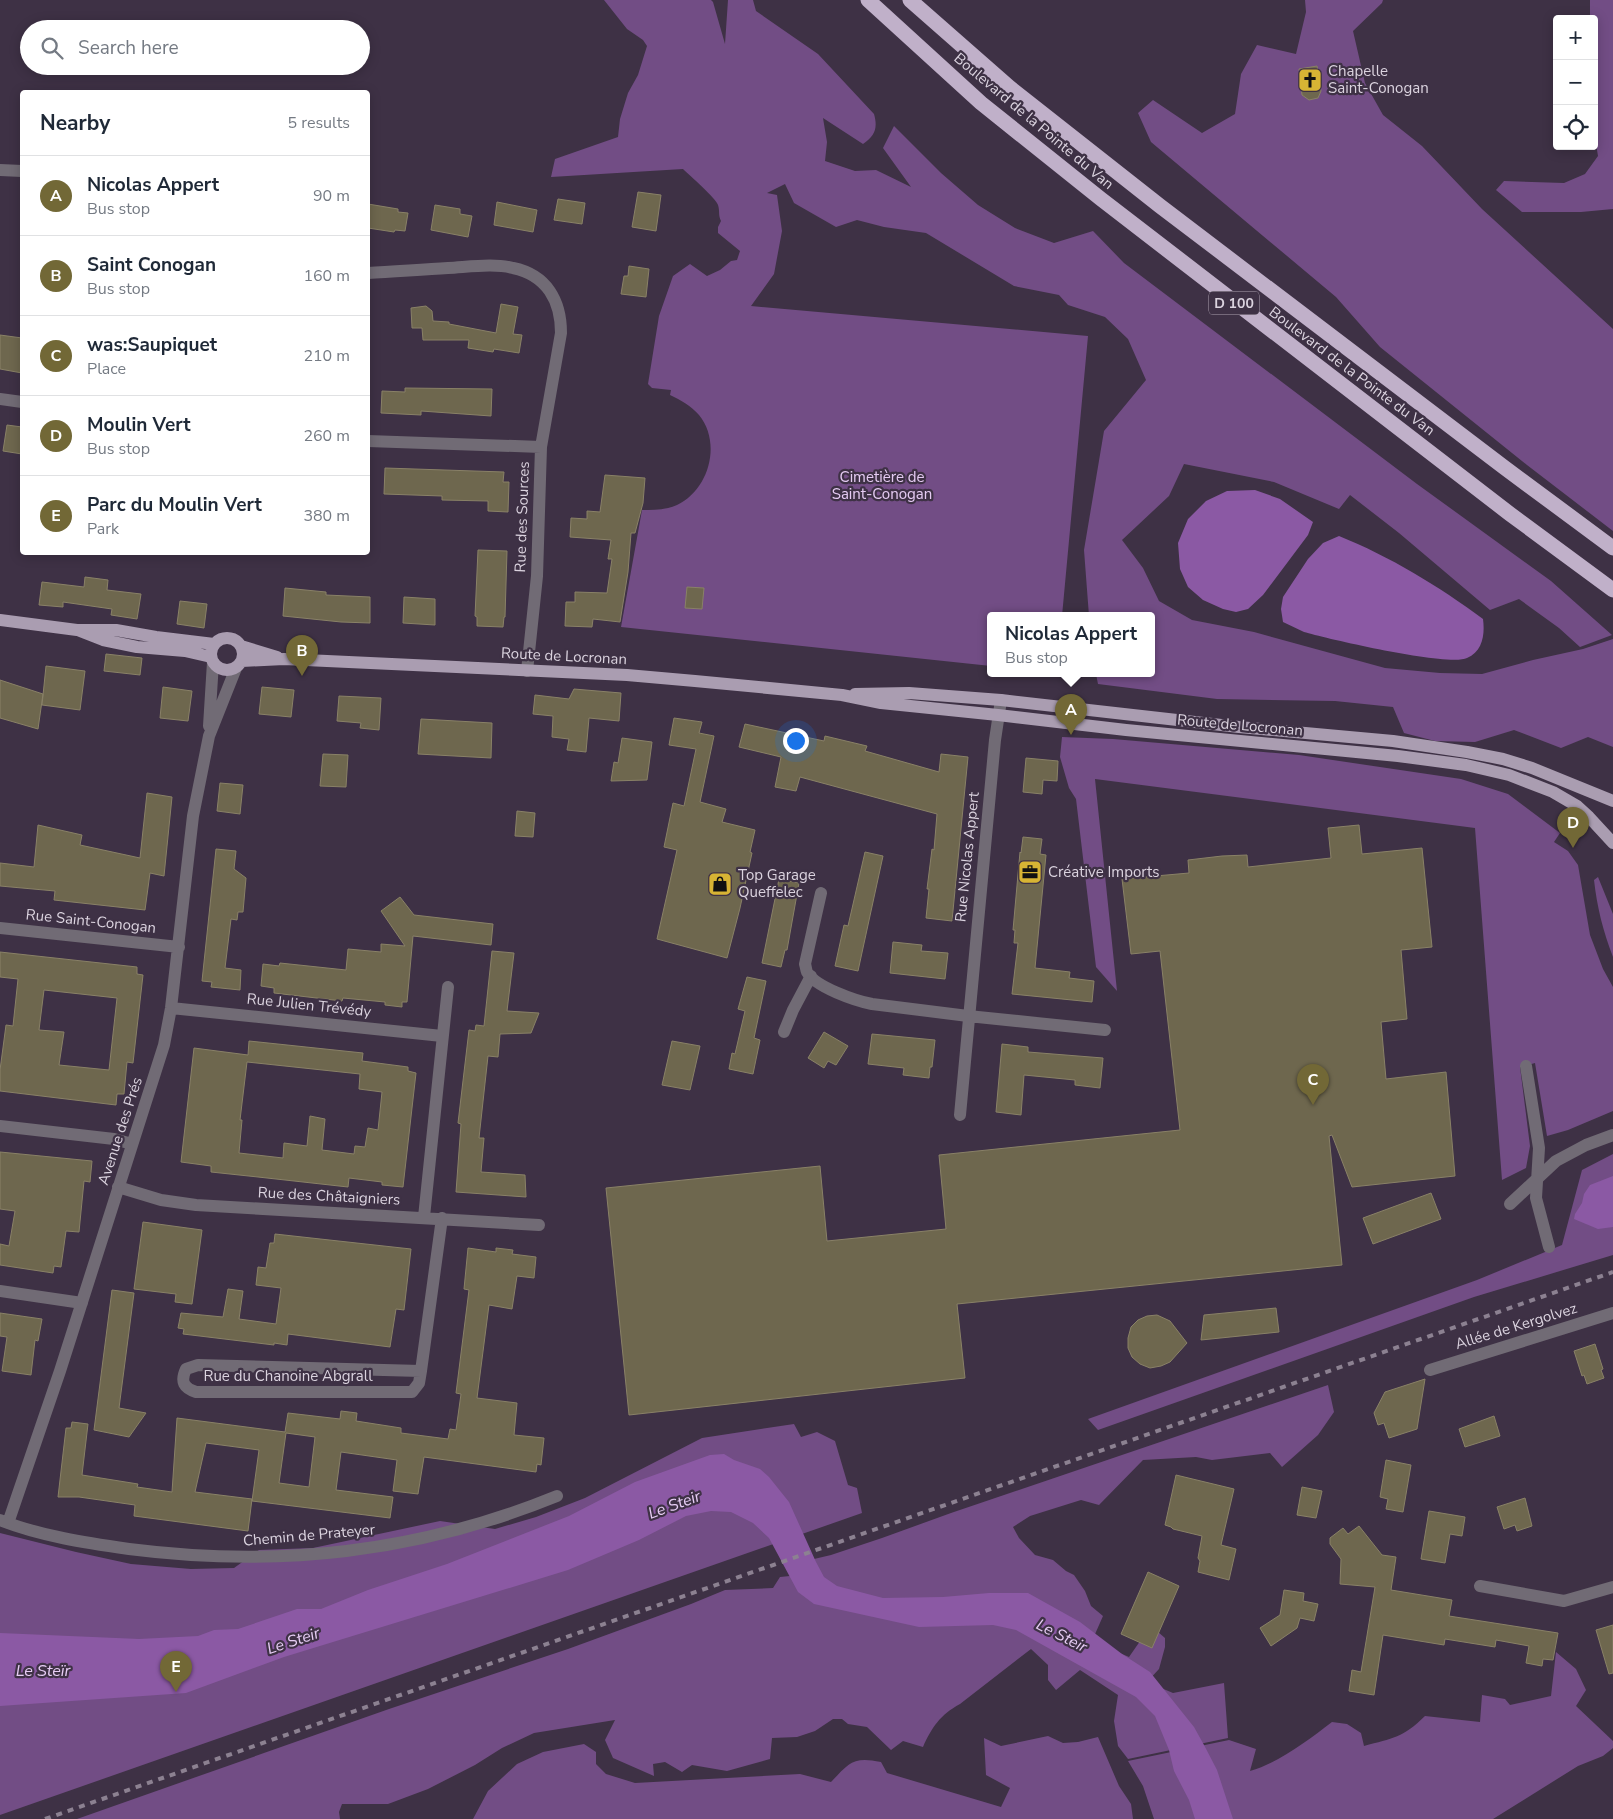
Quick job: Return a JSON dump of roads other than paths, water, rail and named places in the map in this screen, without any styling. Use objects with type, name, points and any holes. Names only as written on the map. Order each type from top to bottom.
[{"type":"highway","name":"Boulevard de la Pointe du Van","points":[[868,0],[981,103],[1101,199],[1510,514],[1613,590]]},
{"type":"highway","name":"Boulevard de la Pointe du Van","points":[[910,0],[1009,87],[1160,206],[1613,548]]},
{"type":"main road","points":[[0,620],[77,630],[116,630],[168,639],[214,644]]},
{"type":"main road","points":[[77,630],[88,636],[137,648],[185,651],[212,660],[221,669],[226,670],[239,664],[243,651],[238,642],[230,638],[221,639],[214,644],[211,652],[212,660]]},
{"type":"main road","name":"Route de Locronan","points":[[241,646],[284,659]]},
{"type":"main road","name":"Route de Locronan","points":[[239,664],[284,659],[673,679],[842,695],[881,704],[1398,756],[1488,769],[1525,780],[1565,798],[1589,817],[1613,843]]},
{"type":"main road","name":"Route de Locronan","points":[[842,695],[885,692],[1001,700],[1239,727],[1393,741],[1503,759],[1532,768],[1613,801]]},
{"type":"street","points":[[0,170],[20,171]]},
{"type":"street","points":[[370,272],[512,267],[522,270],[549,289],[561,316],[561,333],[541,448]]},
{"type":"street","points":[[0,399],[20,402]]},
{"type":"street","name":"Rue des Sources","points":[[370,441],[541,448],[537,576],[527,671]]},
{"type":"street","name":"Avenue des Prés","points":[[4,1521],[82,1303],[156,1072],[172,1008],[193,816],[209,736],[212,660]]},
{"type":"street","name":"Avenue des Prés","points":[[209,736],[239,664]]},
{"type":"street","name":"Rue Nicolas Appert","points":[[960,1114],[968,1016],[1001,700]]},
{"type":"street","points":[[821,893],[805,964],[807,972],[826,987],[858,1002],[968,1016],[1105,1030]]},
{"type":"street","name":"Rue Saint-Conogan","points":[[0,928],[179,947]]},
{"type":"street","points":[[784,1032],[793,1010],[812,976]]},
{"type":"street","points":[[424,1218],[448,987]]},
{"type":"street","name":"Rue Julien Trévédy","points":[[172,1008],[442,1036]]},
{"type":"street","points":[[1526,1066],[1539,1148],[1536,1188],[1538,1208],[1549,1247]]},
{"type":"street","points":[[0,1126],[114,1139],[132,1144]]},
{"type":"street","points":[[1510,1204],[1556,1161],[1569,1153],[1613,1135]]},
{"type":"street","name":"Rue des Châtaigniers","points":[[118,1187],[154,1199],[187,1204],[539,1225]]},
{"type":"street","name":"Rue du Chanoine Abgrall","points":[[421,1371],[198,1365],[186,1370],[183,1383],[188,1390],[196,1392],[412,1392],[416,1388],[421,1371],[442,1218]]},
{"type":"street","points":[[0,1291],[82,1303]]},
{"type":"street","name":"Allée de Kergolvez","points":[[1430,1370],[1613,1313]]},
{"type":"street","name":"Chemin de Prateyer","points":[[4,1521],[86,1542],[147,1551],[216,1557],[286,1556],[365,1548],[426,1538],[493,1520],[557,1496]]},
{"type":"street","points":[[1480,1586],[1564,1601],[1613,1587]]},
{"type":"water","points":[[1255,490],[1280,499],[1313,522],[1308,535],[1263,595],[1248,609],[1236,612],[1223,609],[1203,600],[1188,587],[1180,569],[1178,543],[1188,519],[1206,501],[1227,491]]},
{"type":"water","points":[[1339,536],[1377,553],[1414,573],[1483,619],[1483,636],[1477,651],[1467,658],[1456,660],[1414,656],[1361,646],[1304,632],[1283,622],[1281,609],[1283,597],[1308,559],[1323,543]]},
{"type":"water","points":[[1613,1176],[1613,1227],[1598,1229],[1574,1219],[1584,1194],[1590,1185]]},
{"type":"water","name":"Le Steïr","points":[[724,1454],[734,1460],[760,1469],[769,1477],[789,1502],[824,1577],[837,1586],[883,1598],[1028,1593],[1080,1622],[1122,1654],[1150,1672],[1194,1727],[1217,1770],[1233,1819],[1195,1819],[1189,1800],[1174,1771],[1169,1750],[1155,1716],[1136,1697],[1016,1630],[993,1625],[919,1627],[814,1604],[798,1592],[769,1538],[753,1523],[731,1512],[711,1511],[686,1516],[639,1540],[568,1570],[284,1657],[186,1693],[0,1706],[0,1633],[139,1639],[198,1636],[214,1630],[238,1629],[297,1609],[321,1609],[368,1590],[447,1564],[569,1516],[635,1482],[710,1455]]},
{"type":"railway","points":[[45,1819],[1613,1272]]},
{"type":"place","name":"Chapelle Saint-Conogan","points":[[1310,80]]},
{"type":"place","name":"Saint Conogan","points":[[302,676]]},
{"type":"place","name":"Nicolas Appert","points":[[1071,735]]},
{"type":"place","name":"Moulin Vert","points":[[1573,848]]},
{"type":"place","name":"Créative Imports","points":[[1030,872]]},
{"type":"place","name":"Top Garage Queffelec","points":[[720,884]]},
{"type":"place","name":"was:Saupiquet","points":[[1313,1105]]},
{"type":"place","name":"Parc du Moulin Vert","points":[[176,1692]]},
{"type":"park label","name":"Cimetière de Saint-Conogan","points":[[882,486]]},
{"type":"water label","name":"Le Steir","points":[[674,1504]]},
{"type":"water label","name":"Le Steir","points":[[1062,1635]]},
{"type":"water label","name":"Le Steir","points":[[293,1640]]}]
